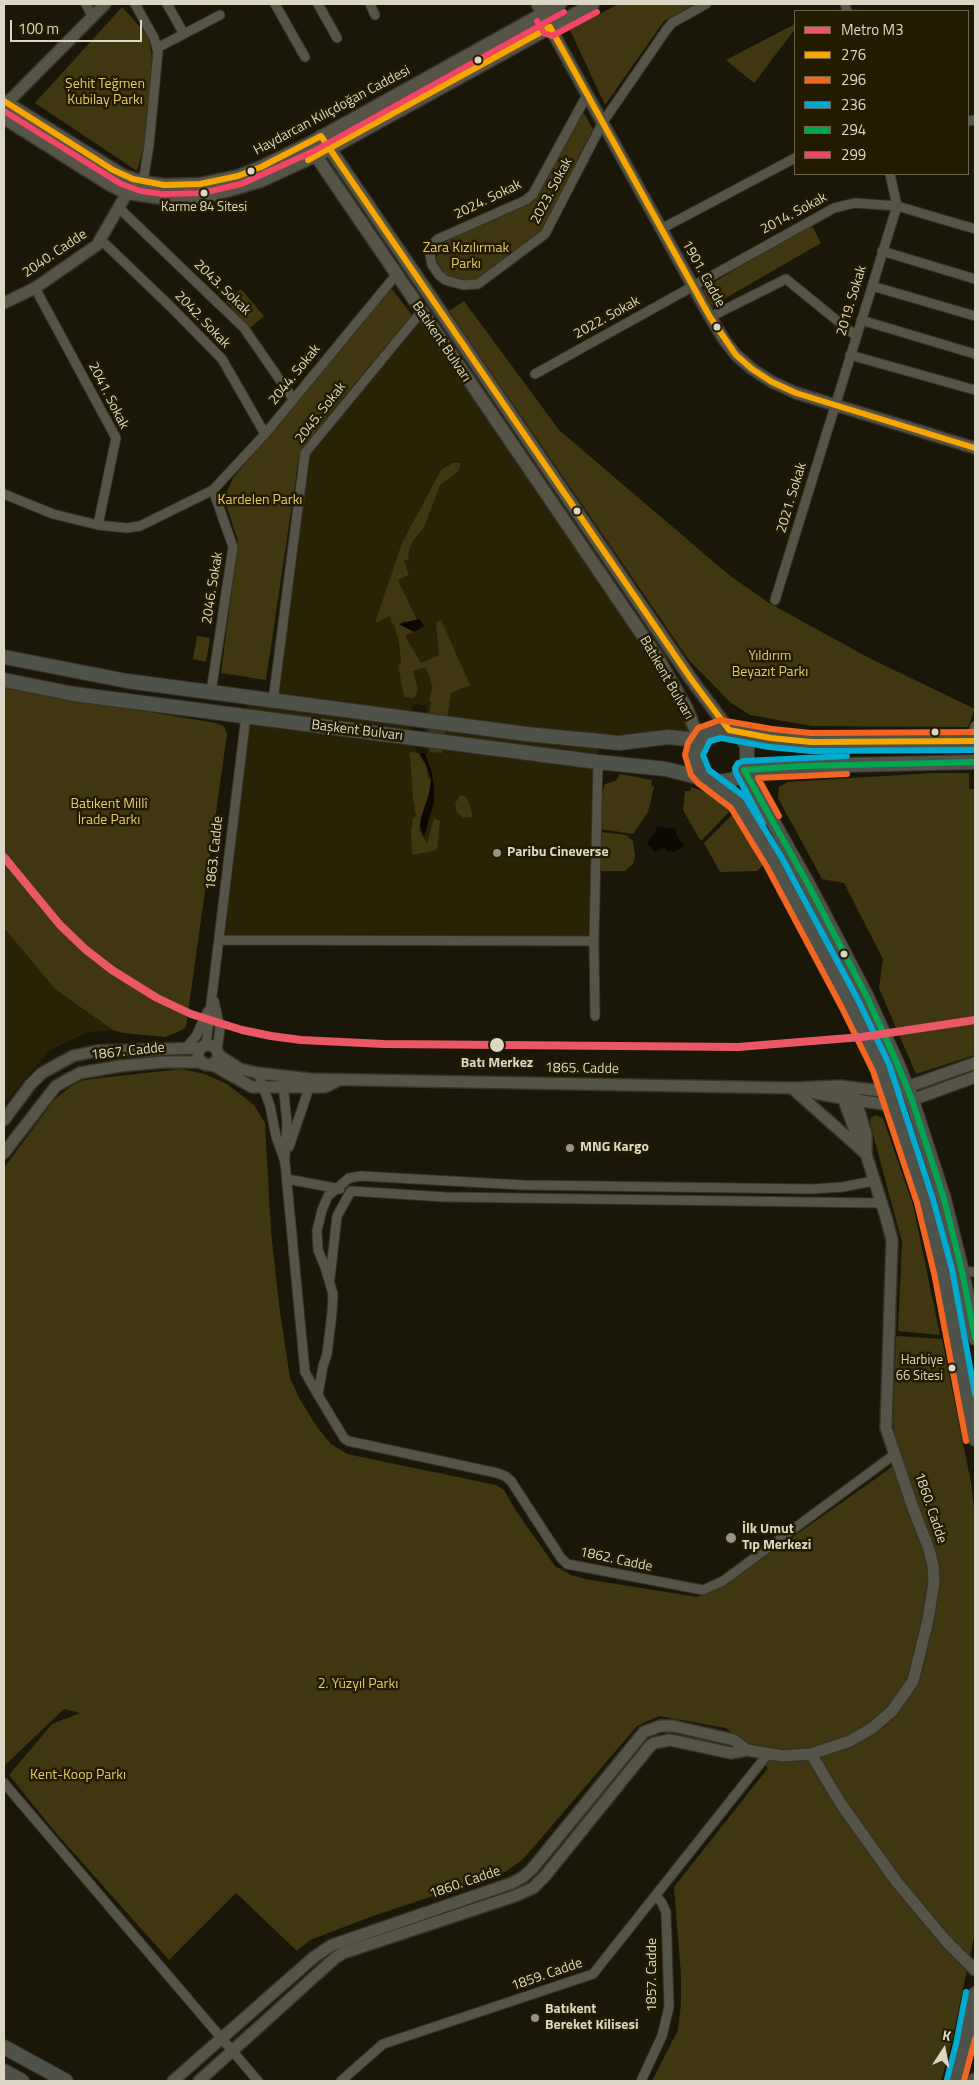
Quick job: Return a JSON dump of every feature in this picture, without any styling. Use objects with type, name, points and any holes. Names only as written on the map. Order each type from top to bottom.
[{"type":"main road","name":"Haydarcan Kılıçdoğan Caddesi","points":[[5,102],[113,170],[138,181],[183,186],[214,182],[261,167],[308,144],[540,9],[560,4]]},
{"type":"main road","points":[[4,118],[127,193],[168,199],[209,196],[262,181],[315,157],[593,4]]},
{"type":"main road","name":"Batıkent Bulvarı","points":[[322,136],[691,679],[729,730],[740,735],[747,746],[748,755],[744,770]]},
{"type":"main road","name":"Batıkent Bulvarı","points":[[308,144],[315,157],[658,658],[686,709],[699,740]]},
{"type":"main road","points":[[127,193],[138,181]]},
{"type":"main road","points":[[396,275],[409,266]]},
{"type":"main road","name":"Başkent Bulvarı","points":[[4,656],[124,681],[526,734],[619,743],[668,737],[699,740]]},
{"type":"main road","name":"Başkent Bulvarı","points":[[4,680],[74,694],[598,762],[666,769],[710,780]]},
{"type":"main road","points":[[973,741],[811,742],[771,738],[729,730],[713,730],[704,734],[699,740],[696,747],[695,762],[698,770],[738,802],[775,863],[866,1033],[893,1099],[925,1201],[943,1271],[975,1438]]},
{"type":"main road","points":[[710,780],[717,782],[732,780],[744,770],[804,766],[975,762]]},
{"type":"main road","points":[[744,770],[809,886],[867,997],[909,1094],[969,1271],[975,1338]]},
{"type":"main road","points":[[893,1099],[909,1094]]},
{"type":"main road","points":[[955,2081],[965,2046],[975,1994]]},
{"type":"main road","points":[[4,2047],[66,2081]]},
{"type":"main road","points":[[4,2071],[22,2081]]},
{"type":"street","points":[[86,4],[92,16]]},
{"type":"street","points":[[5,102],[105,4]]},
{"type":"street","points":[[135,4],[158,48],[149,145],[138,181]]},
{"type":"street","points":[[167,4],[184,34]]},
{"type":"street","points":[[275,4],[305,57]]},
{"type":"street","points":[[318,4],[337,38]]},
{"type":"street","points":[[370,4],[375,15]]},
{"type":"street","name":"2023. Sokak","points":[[434,270],[445,280],[453,283],[470,286],[478,284],[542,237],[603,122],[668,27],[706,4]]},
{"type":"street","name":"1901. Cadde","points":[[540,9],[710,317],[725,341],[752,369],[772,382],[796,393],[975,448]]},
{"type":"street","points":[[158,48],[220,15]]},
{"type":"street","name":"2024. Sokak","points":[[434,270],[430,255],[435,242],[526,200],[533,194],[588,95]]},
{"type":"street","points":[[661,229],[794,159]]},
{"type":"street","points":[[890,175],[896,206]]},
{"type":"street","name":"2040. Cadde","points":[[4,303],[35,288],[92,249],[101,240],[127,193]]},
{"type":"street","name":"2014. Sokak","points":[[692,285],[834,208],[855,203],[896,206],[975,229]]},
{"type":"street","name":"2019. Sokak","points":[[834,404],[896,206]]},
{"type":"street","name":"2043. Sokak","points":[[119,208],[244,328],[294,399]]},
{"type":"street","name":"2042. Sokak","points":[[101,240],[222,359],[265,434]]},
{"type":"street","points":[[882,252],[975,279]]},
{"type":"street","name":"2044. Sokak","points":[[213,490],[265,434],[396,275]]},
{"type":"street","points":[[710,317],[786,279],[856,336]]},
{"type":"street","name":"2022. Sokak","points":[[535,374],[692,285]]},
{"type":"street","points":[[872,286],[975,316]]},
{"type":"street","name":"2041. Sokak","points":[[35,288],[116,438],[98,525]]},
{"type":"street","name":"2045. Sokak","points":[[273,701],[306,453],[421,312]]},
{"type":"street","points":[[861,320],[975,354]]},
{"type":"street","points":[[850,355],[975,390]]},
{"type":"street","name":"2021. Sokak","points":[[775,600],[834,404]]},
{"type":"street","points":[[4,494],[53,514],[98,525],[127,528],[140,526],[213,490]]},
{"type":"street","name":"2046. Sokak","points":[[211,692],[233,546],[213,490]]},
{"type":"street","name":"1863. Cadde","points":[[212,994],[246,716]]},
{"type":"street","points":[[973,741],[975,726]]},
{"type":"street","points":[[595,1016],[594,941],[598,762]]},
{"type":"street","points":[[219,940],[594,941]]},
{"type":"street","points":[[212,994],[203,1047],[198,1054],[212,1058]]},
{"type":"street","points":[[188,1047],[207,1014],[212,994]]},
{"type":"street","points":[[212,994],[220,1028],[212,1058]]},
{"type":"street","points":[[203,1047],[213,1046],[212,1058]]},
{"type":"street","name":"1867. Cadde","points":[[4,1120],[30,1085],[42,1073],[73,1056],[96,1051],[203,1047]]},
{"type":"street","name":"1865. Cadde","points":[[212,1058],[252,1087],[264,1088],[283,1082],[341,1080],[792,1088],[840,1086],[852,1087],[893,1099]]},
{"type":"street","name":"1865. Cadde","points":[[212,1058],[240,1069],[309,1088],[325,1087],[341,1080]]},
{"type":"street","name":"1867. Cadde","points":[[4,1153],[48,1095],[67,1079],[80,1073],[98,1068],[212,1058]]},
{"type":"street","points":[[909,1094],[975,1063]]},
{"type":"street","points":[[258,1073],[285,1162]]},
{"type":"street","points":[[909,1094],[975,1077]]},
{"type":"street","points":[[283,1082],[287,1123],[285,1162]]},
{"type":"street","name":"1860. Cadde","points":[[172,2081],[314,1958],[337,1943],[512,1883],[523,1877],[532,1869],[639,1736],[648,1730],[660,1726],[673,1726],[734,1740],[747,1750],[767,1755],[811,1754],[850,1741],[882,1720],[908,1690],[917,1669],[931,1605],[933,1566],[929,1549],[889,1440],[885,1417],[892,1240],[866,1154],[842,1098],[840,1086]]},
{"type":"street","name":"1860. Cadde","points":[[852,1087],[866,1134],[866,1154]]},
{"type":"street","points":[[285,1162],[309,1088]]},
{"type":"street","points":[[792,1088],[866,1154]]},
{"type":"street","name":"1865. Cadde","points":[[792,1088],[856,1100],[893,1099]]},
{"type":"street","name":"1862. Cadde","points":[[285,1162],[305,1372],[324,1408],[344,1438],[348,1441],[505,1476],[511,1481],[560,1558],[567,1564],[703,1590],[723,1581],[895,1454]]},
{"type":"street","points":[[318,1395],[327,1354],[333,1294],[318,1250],[317,1231],[322,1210],[328,1196],[349,1178],[362,1176],[522,1185],[812,1189],[842,1187],[874,1181]]},
{"type":"street","points":[[287,1179],[350,1191],[445,1197],[881,1202]]},
{"type":"street","points":[[330,1281],[337,1216],[350,1191]]},
{"type":"street","name":"1860. Cadde","points":[[199,2081],[323,1967],[343,1953],[516,1896],[533,1888],[545,1876],[654,1743],[670,1740],[732,1753],[747,1750]]},
{"type":"street","points":[[811,1754],[841,1804],[896,1881],[946,1941],[975,1970]]},
{"type":"street","name":"1859. Cadde","points":[[341,2081],[380,2046],[386,2043],[593,1974],[767,1755]]},
{"type":"street","points":[[4,1783],[258,2081]]},
{"type":"street","name":"1857. Cadde","points":[[641,2081],[662,2036],[669,2007],[666,1912],[656,1896]]},
{"type":"street","points":[[314,1958],[323,1967]]},
{"type":"shaded area","points":[[421,312],[658,658],[699,740],[599,741],[594,941],[219,940],[248,697],[272,701],[304,458]]},
{"type":"shaded area","points":[[419,619],[424,626],[414,632],[399,624]]},
{"type":"shaded area","points":[[416,746],[424,750],[434,786],[434,802],[424,837],[420,826],[431,780],[427,766]]},
{"type":"shaded area","points":[[656,826],[676,829],[676,834],[684,846],[674,852],[667,851],[665,847],[655,852],[647,843],[656,831]]},
{"type":"shaded area","points":[[4,928],[55,989],[113,1030],[86,1033],[50,1050],[4,1104]]},
{"type":"green space","points":[[618,4],[695,4],[664,21],[605,105],[570,30]]},
{"type":"green space","name":"Şehit Teğmen Kubilay Parkı","points":[[122,7],[148,36],[152,57],[146,139],[137,171],[35,103]]},
{"type":"green space","points":[[794,25],[794,30],[754,83],[726,60]]},
{"type":"green space","name":"Zara Kızılırmak Parkı","points":[[582,110],[593,129],[542,230],[472,282],[447,278],[436,260],[440,244],[535,200]]},
{"type":"green space","points":[[810,222],[821,243],[712,306],[702,290]]},
{"type":"green space","name":"Kardelen Parkı","points":[[391,288],[412,315],[326,418],[299,457],[266,680],[221,673],[238,541],[227,507],[227,492],[233,478]]},
{"type":"green space","points":[[241,289],[264,316],[250,328],[226,301]]},
{"type":"green space","name":"Yıldırım Beyazıt Parkı","points":[[464,301],[559,430],[729,575],[769,603],[869,658],[975,709],[968,727],[812,726],[750,715],[730,702],[689,660],[449,311]]},
{"type":"green space","points":[[453,463],[461,463],[458,472],[440,485],[424,528],[413,540],[408,553],[409,559],[404,561],[409,575],[398,580],[417,620],[412,622],[403,621],[400,624],[414,632],[406,635],[406,638],[421,663],[439,655],[436,623],[441,620],[470,685],[451,693],[442,753],[430,752],[428,726],[431,701],[429,701],[433,685],[426,667],[413,671],[418,690],[414,698],[404,697],[398,665],[401,664],[399,643],[394,623],[392,624],[390,616],[375,623],[402,543],[441,470]]},
{"type":"green space","points":[[197,636],[210,638],[206,662],[193,659]]},
{"type":"green space","name":"Batıkent Millî İrade Parkı","points":[[4,688],[216,723],[224,726],[227,734],[186,1027],[178,1032],[165,1037],[123,1033],[113,1030],[55,989],[4,928]]},
{"type":"green space","points":[[410,752],[418,753],[425,764],[429,780],[431,780],[419,830],[427,843],[434,818],[440,821],[437,850],[412,855],[411,831],[413,818],[416,816]]},
{"type":"green space","points":[[933,773],[969,773],[969,789],[975,789],[975,1055],[916,1074],[879,988],[883,959],[844,883],[822,879],[778,798],[779,787],[788,782]]},
{"type":"green space","points":[[620,774],[652,780],[651,785],[654,787],[648,812],[633,834],[601,829],[601,795],[605,784],[616,781]]},
{"type":"green space","points":[[691,787],[714,795],[730,804],[733,808],[701,841],[683,810],[685,791],[690,791]]},
{"type":"green space","points":[[460,795],[465,796],[468,800],[473,817],[463,818],[457,812],[455,804]]},
{"type":"green space","points":[[735,812],[764,864],[757,871],[720,872],[704,843]]},
{"type":"green space","points":[[600,832],[626,835],[633,841],[635,856],[633,864],[625,871],[602,871],[600,869]]},
{"type":"green space","name":"2. Yüzyıl Parkı","points":[[181,1069],[205,1074],[227,1084],[254,1105],[265,1123],[271,1231],[279,1305],[290,1378],[299,1398],[317,1427],[331,1444],[347,1454],[496,1485],[504,1490],[516,1511],[555,1566],[571,1575],[585,1579],[697,1597],[725,1585],[902,1458],[894,1431],[893,1419],[896,1336],[942,1339],[971,1483],[975,1517],[975,1932],[952,2041],[941,2081],[652,2081],[678,2030],[681,2004],[681,1974],[674,1887],[768,1768],[726,1728],[659,1716],[637,1726],[532,1849],[522,1860],[505,1872],[373,1916],[310,1940],[297,1951],[236,1893],[169,1960],[56,1833],[9,1775],[52,1724],[80,1713],[64,1709],[4,1766],[4,1168],[54,1100],[80,1081]]},
{"type":"green space","points":[[875,1115],[883,1118],[913,1205],[940,1335],[898,1331],[902,1242],[870,1123],[871,1118]]},
{"type":"pier","points":[[414,704],[426,705],[427,708],[425,731],[428,754],[417,753],[411,737],[410,718]]},
{"type":"metro line","name":"M3","points":[[4,857],[60,925],[85,949],[112,970],[157,998],[191,1014],[242,1030],[271,1036],[301,1040],[384,1044],[738,1047],[862,1037],[975,1020]]},
{"type":"transit line","name":"299","points":[[4,111],[121,184],[141,191],[163,194],[202,193],[241,184],[312,152],[564,12]]},
{"type":"transit line","name":"299","points":[[537,21],[544,33],[552,36],[597,12]]},
{"type":"transit line","name":"276","points":[[308,160],[550,27],[710,317],[736,355],[752,369],[772,382],[796,393],[975,448]]},
{"type":"transit line","name":"276","points":[[4,101],[113,170],[133,179],[164,185],[200,184],[238,176],[261,167],[321,136],[691,679],[729,730],[771,738],[811,742],[975,741]]},
{"type":"transit line","name":"296","points":[[966,1441],[934,1273],[917,1203],[873,1071],[842,1008],[767,867],[731,808],[698,783],[691,775],[685,755],[688,743],[698,728],[720,720],[772,729],[811,733],[975,732]]},
{"type":"transit line","name":"236","points":[[975,750],[811,751],[769,747],[721,738],[710,741],[703,755],[709,770],[745,797],[782,858],[858,1000],[889,1064],[933,1199],[952,1269],[975,1394]]},
{"type":"transit line","name":"236","points":[[763,824],[736,773],[735,768],[738,763],[744,761],[847,756]]},
{"type":"transit line","name":"294","points":[[975,762],[804,766],[744,770],[809,886],[867,997],[897,1063],[912,1100],[944,1199],[962,1271],[975,1338]]},
{"type":"transit line","name":"296","points":[[779,816],[758,778],[847,774]]},
{"type":"transit line","name":"236","points":[[947,2079],[966,1992]]},
{"type":"transit line","name":"296","points":[[964,2081],[975,2039]]},
{"type":"place","name":"Karme 84 Sitesi","points":[[204,193]]},
{"type":"place","name":"Paribu Cineverse","points":[[497,853]]},
{"type":"place","name":"Batı Merkez","points":[[497,1045]]},
{"type":"place","name":"MNG Kargo","points":[[570,1148]]},
{"type":"place","name":"Harbiye 66 Sitesi","points":[[952,1368]]},
{"type":"place","name":"İlk Umut Tıp Merkezi","points":[[731,1538]]},
{"type":"place","name":"Batıkent Bereket Kilisesi","points":[[535,2018]]},
{"type":"park label","name":"Kent-Koop Parkı","points":[[78,1776]]}]
